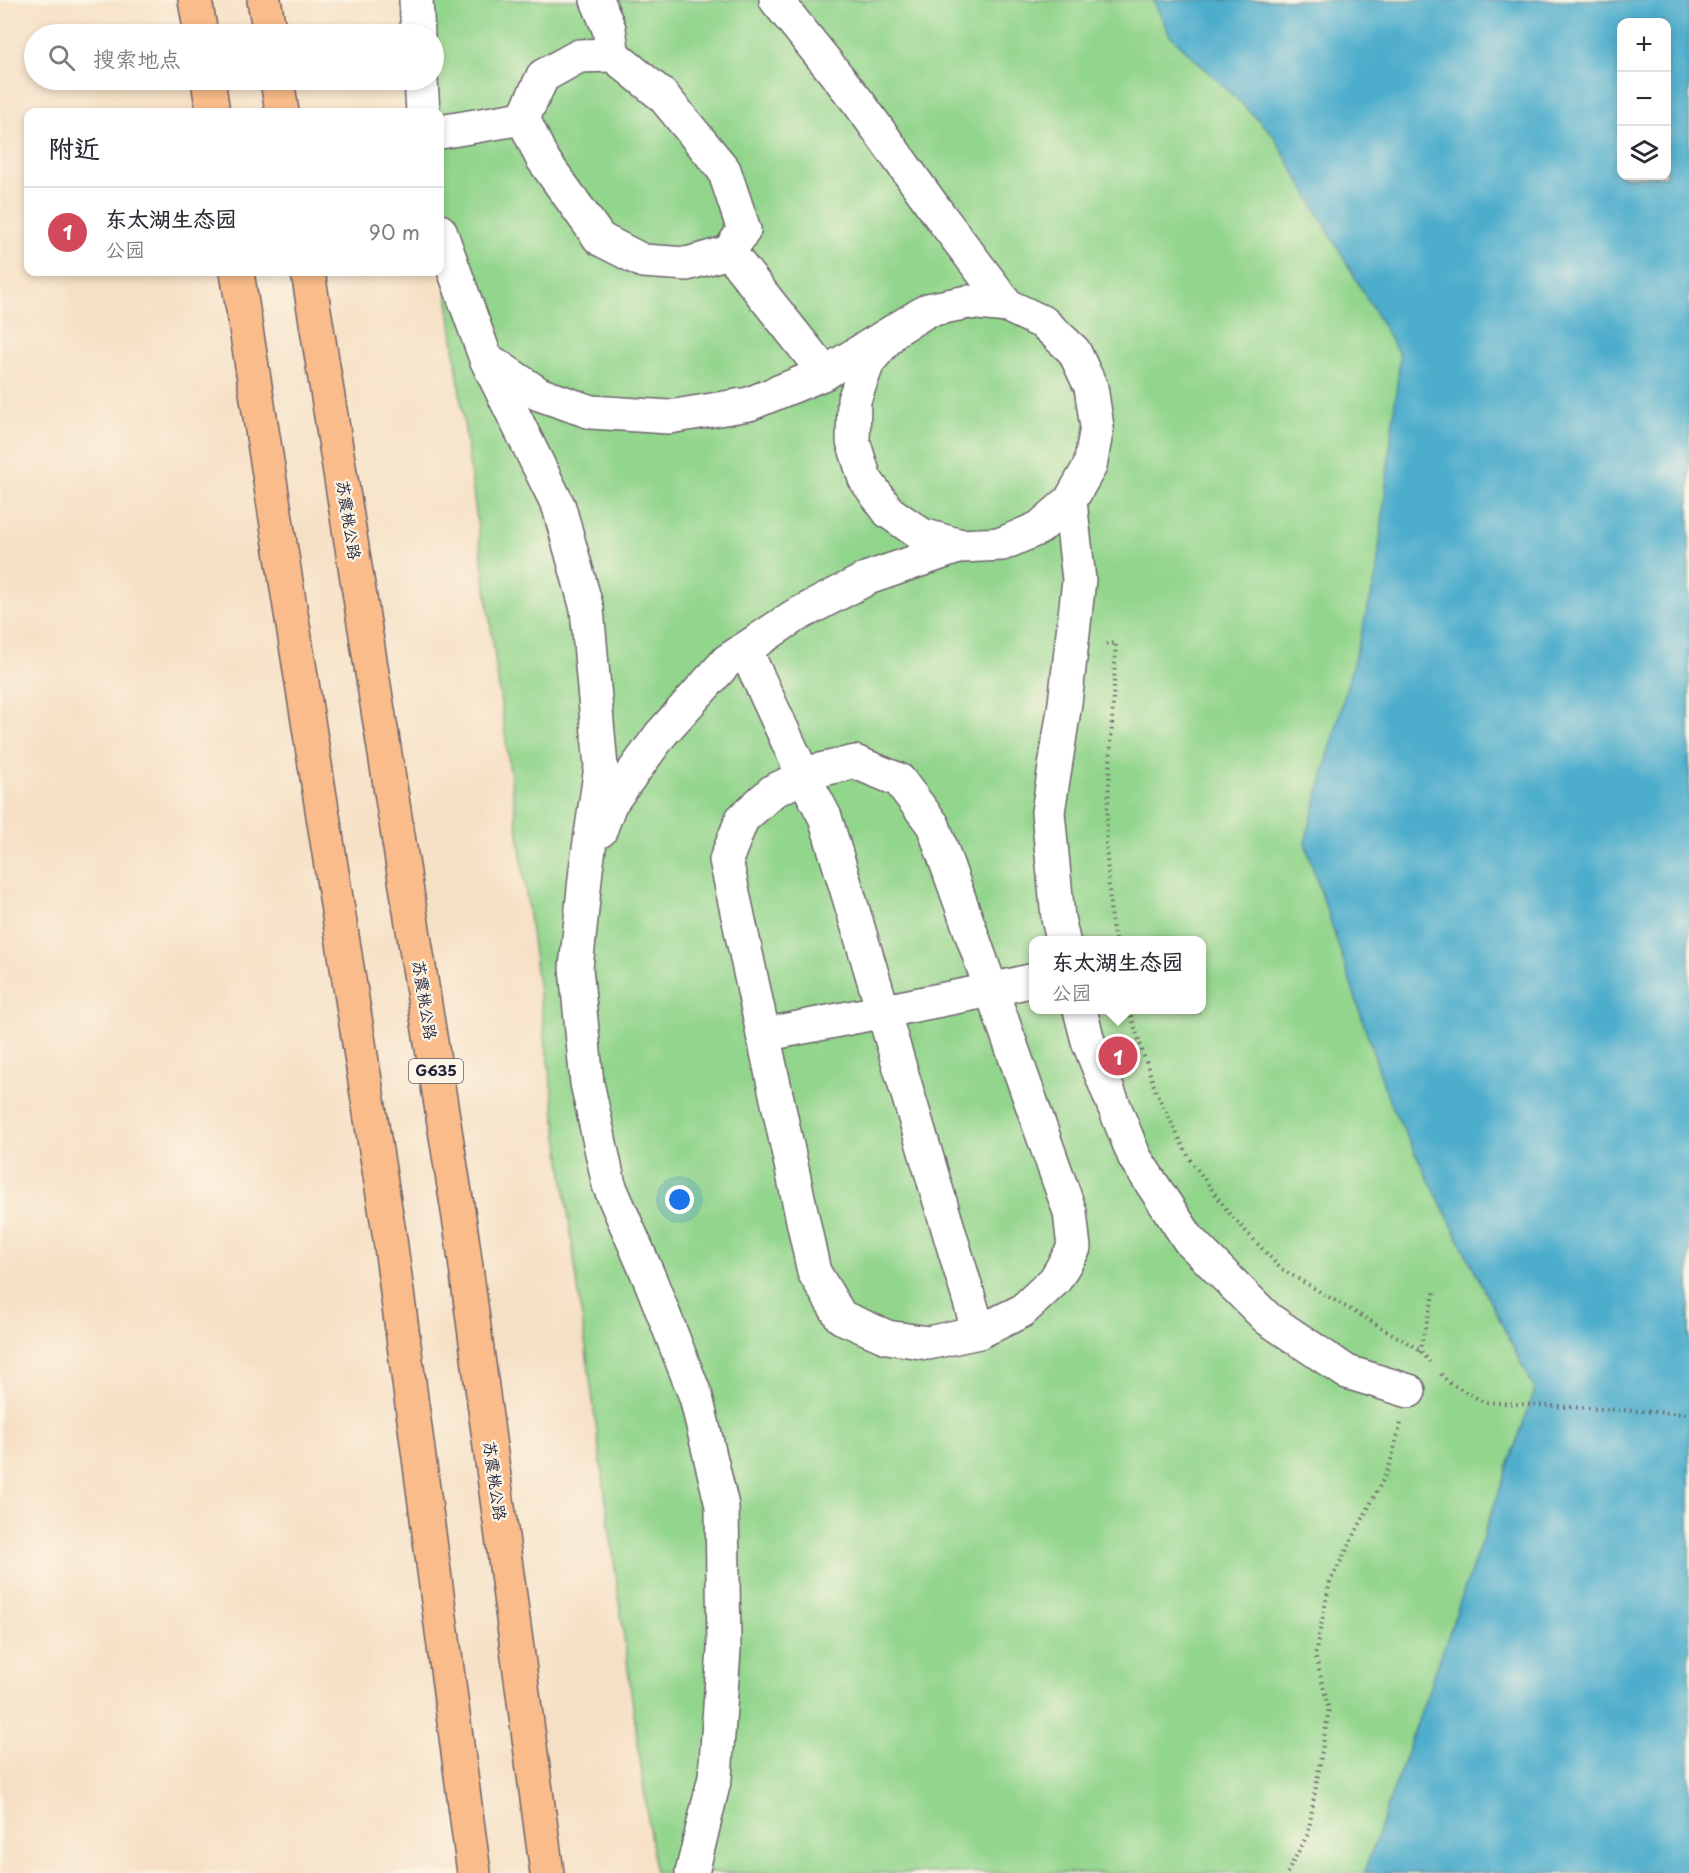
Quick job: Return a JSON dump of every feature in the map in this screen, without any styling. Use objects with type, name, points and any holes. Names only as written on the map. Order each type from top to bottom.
[{"type":"highway","points":[[195,0],[199,24]]},
{"type":"highway","points":[[264,0],[268,24]]},
{"type":"highway","points":[[210,90],[212,108]]},
{"type":"highway","points":[[279,90],[281,108]]},
{"type":"highway","points":[[238,276],[390,1239],[474,1873]]},
{"type":"highway","name":"苏震桃公路","points":[[309,276],[461,1230],[547,1873]]},
{"type":"street","points":[[416,0],[417,24]]},
{"type":"street","points":[[597,0],[609,29],[613,55]]},
{"type":"street","points":[[776,0],[859,103],[1008,306]]},
{"type":"street","points":[[613,55],[663,96],[724,170],[744,230],[729,252],[687,264],[643,261],[600,239],[542,158],[523,118],[543,76],[579,56],[613,55]]},
{"type":"street","points":[[422,90],[423,108]]},
{"type":"street","points":[[444,131],[523,118]]},
{"type":"street","points":[[444,242],[486,359],[559,507],[587,609],[601,767],[586,869],[576,968],[589,1095],[609,1185],[651,1282],[696,1397],[723,1506],[724,1650],[715,1777],[692,1873]]},
{"type":"street","points":[[729,252],[825,373]]},
{"type":"street","points":[[486,359],[539,394],[591,412],[669,417],[749,404],[825,373],[928,310],[968,302],[1008,306],[1044,323],[1074,351],[1092,387],[1097,427],[1092,456],[1090,466],[1070,501],[1039,528],[1002,544],[961,546],[868,578],[793,617],[727,660],[661,734],[610,804],[586,869]]},
{"type":"street","points":[[894,331],[868,363],[854,400],[853,441],[865,479],[889,512],[922,535],[961,546]]},
{"type":"street","points":[[1062,936],[1058,918],[1048,812],[1079,580],[1070,501]]},
{"type":"street","points":[[745,649],[825,817],[979,1332]]},
{"type":"street","points":[[855,762],[899,780],[933,825],[991,990],[1070,1212],[1074,1248],[1055,1280],[1022,1311],[979,1332],[928,1343],[887,1337],[841,1317],[814,1272],[726,860],[742,819],[773,791],[815,771],[855,762]]},
{"type":"street","points":[[763,1035],[1029,981]]},
{"type":"street","points":[[1081,1014],[1088,1041],[1135,1158],[1189,1240],[1268,1319],[1347,1372],[1409,1391]]},
{"type":"path","points":[[1071,647],[1116,643],[1106,843],[1114,936]]},
{"type":"path","points":[[1130,1014],[1156,1092],[1189,1158],[1229,1213],[1281,1269],[1420,1350],[1448,1383],[1484,1402],[1689,1414]]},
{"type":"path","points":[[1287,1873],[1308,1834],[1329,1709],[1315,1655],[1330,1582],[1389,1468],[1435,1291]]},
{"type":"green space","points":[[408,0],[1689,0],[1689,1873],[655,1873],[444,270],[444,108],[424,108],[431,90],[444,90],[444,24],[426,24]]},
{"type":"water","points":[[1153,0],[1689,0],[1689,1873],[1364,1873],[1535,1390],[1389,1101],[1305,843],[1376,578],[1400,356],[1272,133],[1170,35]]},
{"type":"place","name":"东太湖生态园","points":[[1118,1056]]}]
